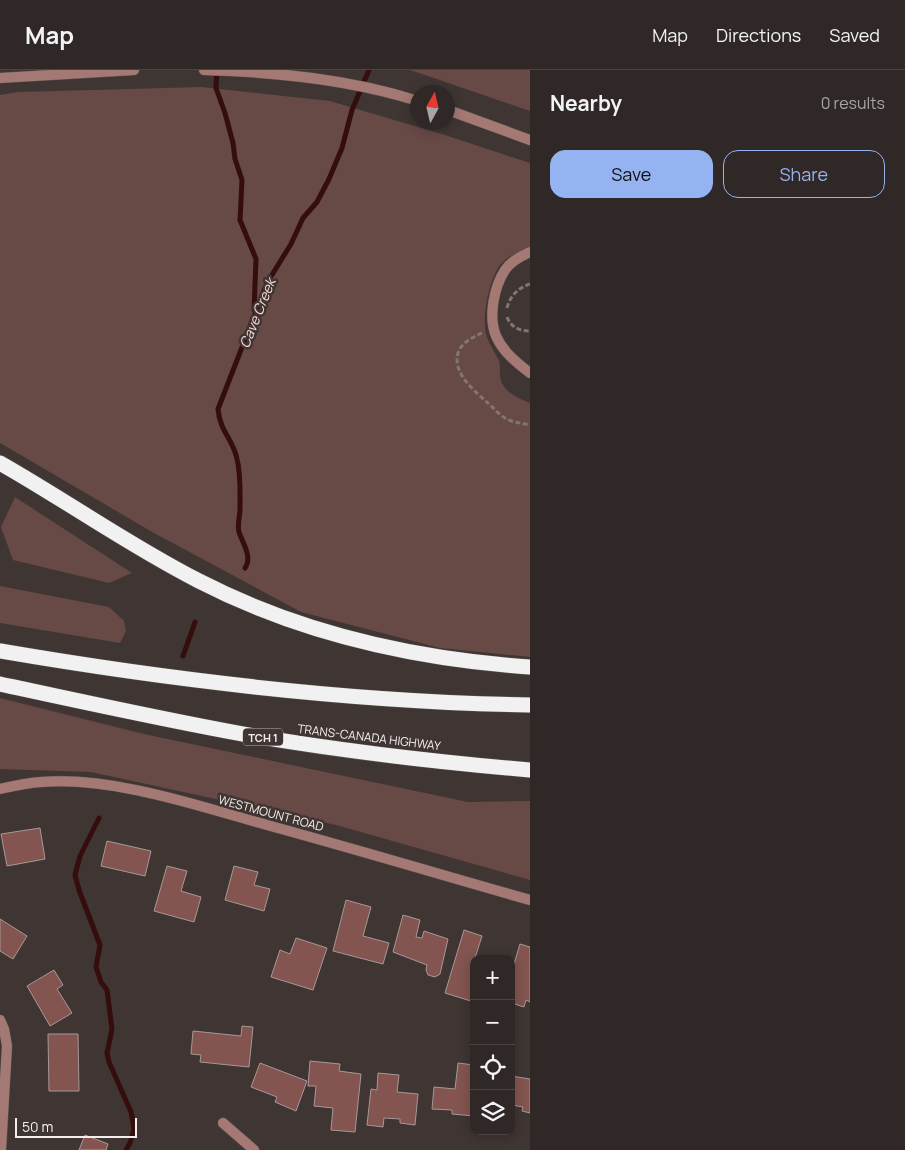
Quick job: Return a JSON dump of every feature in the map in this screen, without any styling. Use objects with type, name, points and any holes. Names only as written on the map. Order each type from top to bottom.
[{"type":"highway","points":[[0,463],[169,565],[217,590],[271,613],[346,638],[380,646],[446,659],[530,667]]},
{"type":"highway","points":[[0,651],[126,672],[254,688],[439,702],[530,705]]},
{"type":"highway","name":"TRANS-CANADA HIGHWAY","points":[[0,684],[174,721],[303,744],[530,770]]},
{"type":"street","points":[[0,78],[134,70]]},
{"type":"street","points":[[204,70],[314,78],[360,86],[410,98]]},
{"type":"street","points":[[455,113],[530,140]]},
{"type":"street","points":[[530,252],[512,262],[506,269],[501,278],[492,314],[500,344],[508,354],[530,373]]},
{"type":"street","name":"WESTMOUNT ROAD","points":[[0,789],[42,782],[74,782],[117,787],[165,797],[530,900]]},
{"type":"street","points":[[0,1020],[4,1029],[7,1046],[1,1150]]},
{"type":"street","points":[[223,1123],[254,1150]]},
{"type":"path","points":[[530,284],[523,286],[509,301],[507,319],[513,327],[521,331],[530,331]]},
{"type":"path","points":[[495,331],[484,332],[473,337],[460,349],[457,361],[462,375],[470,386],[502,416],[515,422],[530,425]]},
{"type":"shaded area","points":[[410,70],[530,70],[530,111],[455,85]]},
{"type":"shaded area","points":[[202,87],[330,101],[410,125],[410,130],[428,130],[530,163],[530,247],[507,259],[497,270],[490,288],[485,327],[486,334],[499,361],[501,382],[511,394],[530,403],[530,657],[440,648],[301,612],[154,533],[0,443],[0,95],[18,92]]},
{"type":"shaded area","points":[[15,497],[132,573],[109,583],[13,560],[1,527]]},
{"type":"shaded area","points":[[0,586],[109,607],[124,621],[126,631],[120,643],[0,623]]},
{"type":"shaded area","points":[[0,698],[144,734],[468,802],[530,801],[530,880],[336,825],[91,772],[0,769]]},
{"type":"building","points":[[40,828],[45,859],[7,866],[1,834]]},
{"type":"building","points":[[107,841],[151,851],[145,876],[101,866]]},
{"type":"building","points":[[167,866],[187,871],[181,891],[201,897],[194,922],[154,911]]},
{"type":"building","points":[[234,866],[258,872],[254,885],[270,889],[264,911],[225,900]]},
{"type":"building","points":[[346,900],[371,907],[363,936],[389,943],[383,964],[333,951]]},
{"type":"building","points":[[403,915],[420,920],[416,937],[422,938],[424,931],[448,939],[440,974],[435,977],[428,975],[427,965],[393,952]]},
{"type":"building","points":[[0,919],[27,936],[13,959],[0,951]]},
{"type":"building","points":[[464,930],[482,936],[476,955],[470,955],[470,1001],[445,993]]},
{"type":"building","points":[[296,938],[327,948],[313,990],[271,977],[280,950],[290,954]]},
{"type":"building","points":[[520,944],[530,947],[530,1002],[526,1000],[524,1007],[515,1004],[515,961]]},
{"type":"building","points":[[54,970],[63,985],[57,989],[72,1013],[50,1026],[27,986]]},
{"type":"building","points":[[242,1026],[253,1027],[249,1067],[200,1062],[201,1055],[191,1054],[193,1031],[241,1036]]},
{"type":"building","points":[[48,1034],[78,1034],[79,1091],[49,1091]]},
{"type":"building","points":[[310,1061],[340,1064],[339,1071],[361,1074],[355,1132],[331,1130],[333,1108],[314,1106],[316,1086],[308,1086]]},
{"type":"building","points":[[260,1063],[307,1081],[296,1111],[275,1102],[277,1097],[251,1087]]},
{"type":"building","points":[[458,1063],[470,1064],[470,1116],[452,1114],[452,1110],[432,1109],[434,1087],[455,1089]]},
{"type":"building","points":[[378,1073],[399,1075],[397,1092],[418,1094],[415,1125],[400,1123],[400,1119],[384,1118],[383,1127],[367,1125],[371,1089],[377,1090]]},
{"type":"building","points":[[515,1077],[530,1079],[530,1113],[522,1111],[523,1107],[515,1106]]},
{"type":"building","points":[[85,1135],[108,1144],[106,1150],[79,1150]]},
{"type":"waterway","points":[[217,70],[216,88],[225,113],[235,159],[242,180],[240,220],[256,259],[254,310]]},
{"type":"waterway","name":"Cave Creek","points":[[245,568],[248,559],[238,529],[240,509],[238,465],[233,446],[221,424],[218,409],[267,283],[291,244],[303,218],[317,202],[329,179],[342,148],[352,110],[369,70]]},
{"type":"waterway","name":"Cave Creek","points":[[183,656],[195,622]]},
{"type":"waterway","name":"Cave Creek","points":[[99,818],[80,856],[75,875],[100,945],[96,967],[101,982],[107,990],[112,1029],[107,1053],[109,1062],[131,1112],[133,1122],[134,1130],[126,1150]]}]
